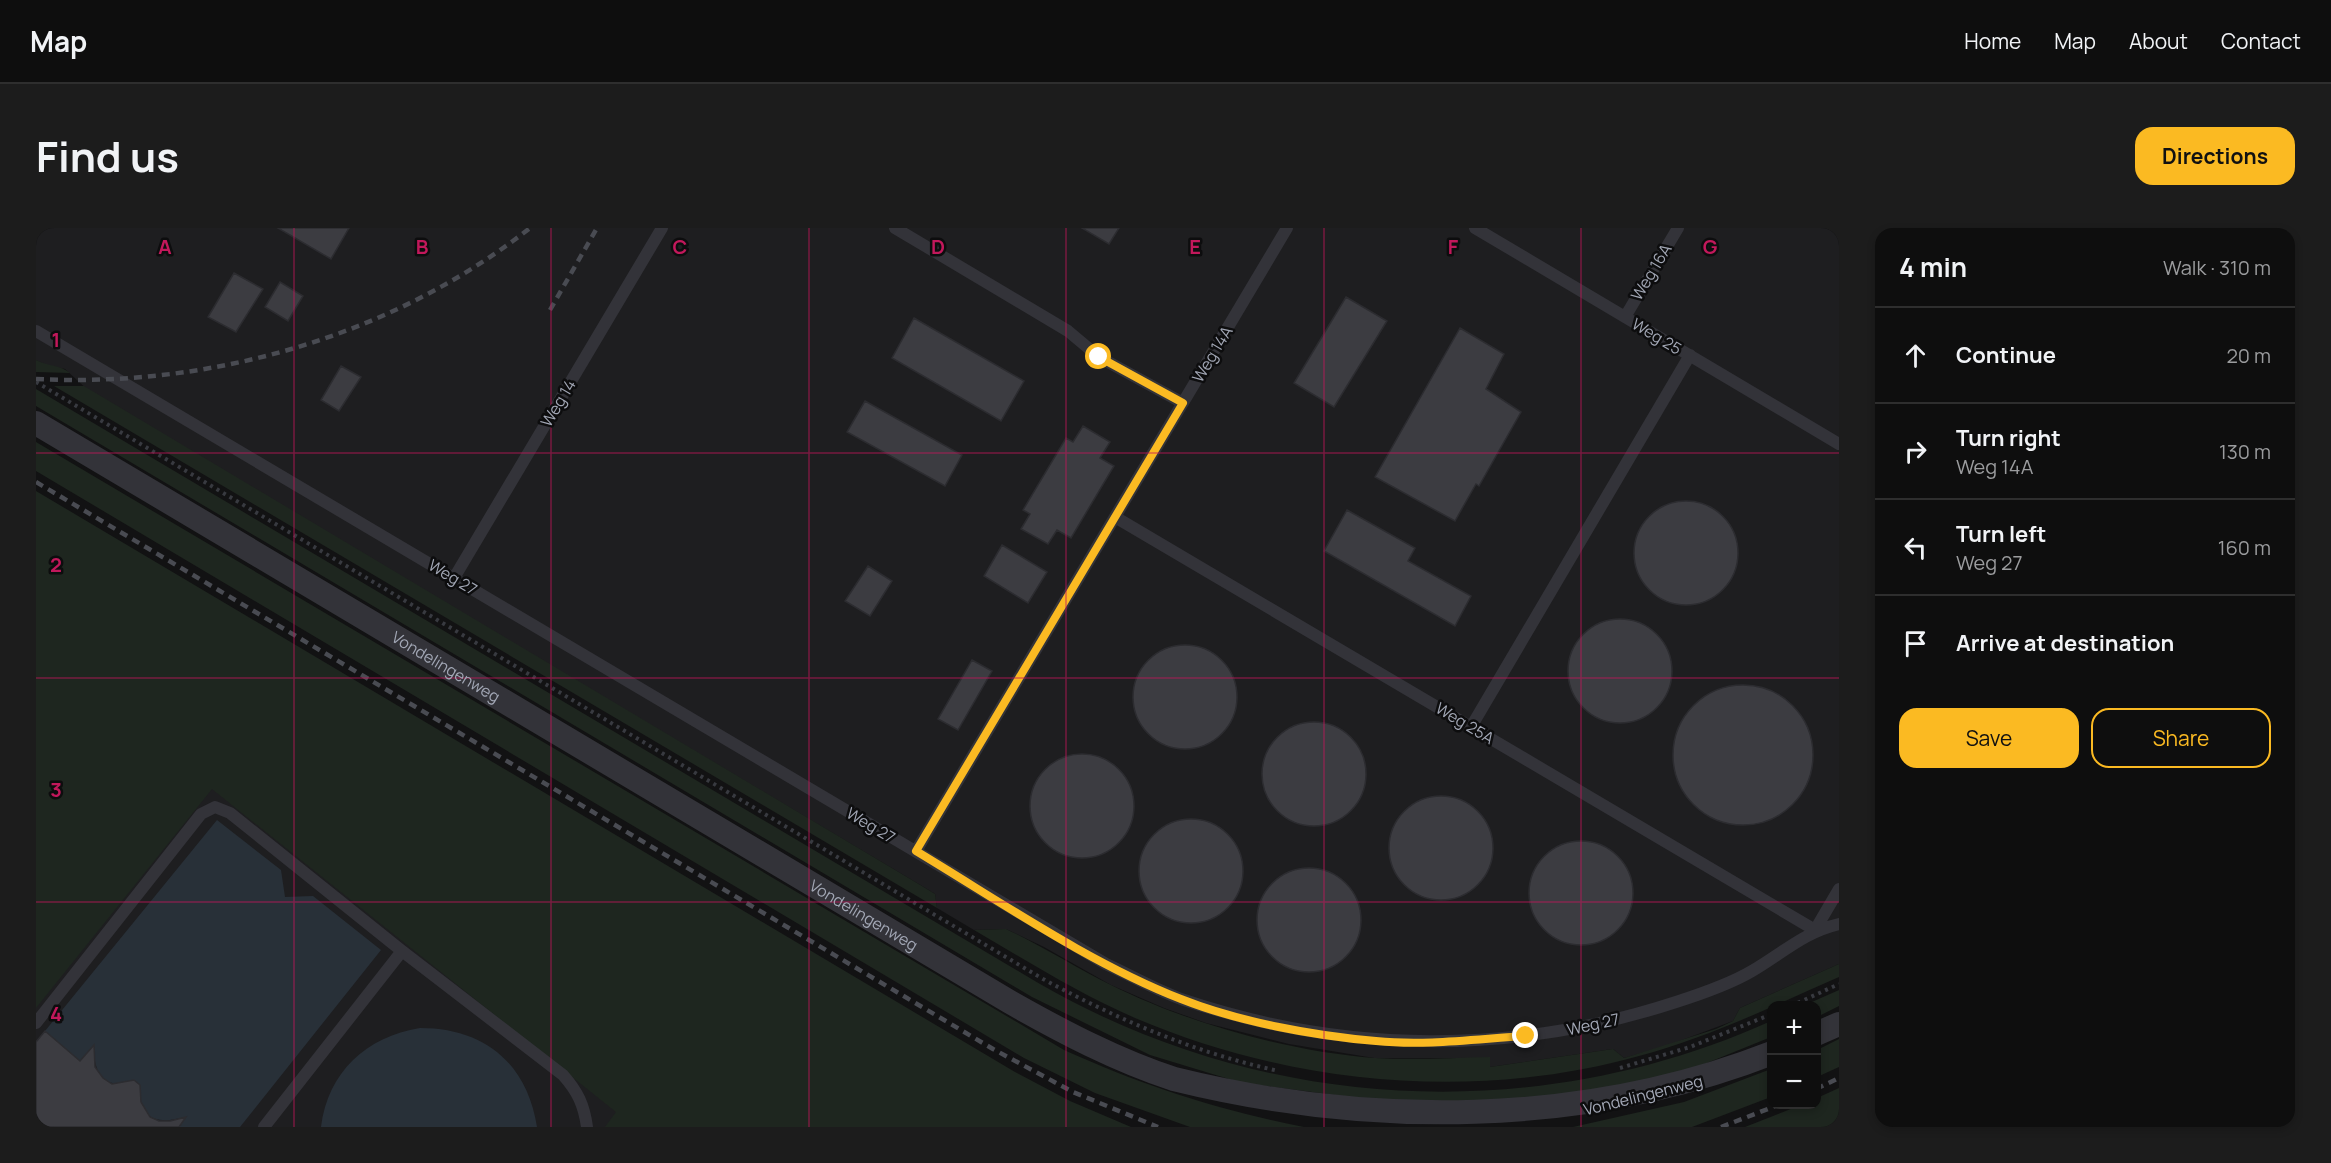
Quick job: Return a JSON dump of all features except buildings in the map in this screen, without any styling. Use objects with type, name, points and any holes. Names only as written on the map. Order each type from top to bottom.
[{"type":"street","name":"Vondelingenweg","points":[[36,423],[1010,1002],[1083,1042],[1159,1074],[1239,1098],[1312,1113],[1402,1122],[1469,1122],[1535,1118],[1617,1104],[1697,1082],[1767,1055]]},
{"type":"street","points":[[1821,1032],[1839,1024]]},
{"type":"lane","points":[[895,228],[1068,331],[1099,357],[1183,403]]},
{"type":"lane","name":"Weg 14A","points":[[916,851],[1287,228]]},
{"type":"lane","name":"Weg 25","points":[[1475,228],[1839,444]]},
{"type":"lane","name":"Weg 16A","points":[[1625,317],[1678,228]]},
{"type":"lane","name":"Weg 14","points":[[454,578],[657,230]]},
{"type":"lane","name":"Weg 27","points":[[36,331],[1106,964],[1182,1000],[1244,1018],[1377,1041],[1444,1042],[1526,1036],[1602,1024],[1677,1002],[1750,973],[1815,930],[1839,924]]},
{"type":"lane","points":[[1471,727],[1690,356]]},
{"type":"lane","name":"Weg 25A","points":[[1115,517],[1815,930]]},
{"type":"lane","points":[[36,1023],[201,814],[215,807],[230,813],[402,951],[563,1075],[577,1090],[585,1109],[587,1127]]},
{"type":"lane","points":[[1815,930],[1839,889]]},
{"type":"lane","points":[[264,1127],[402,951]]},
{"type":"path","points":[[1800,1001],[1839,984]]},
{"type":"shaded area","points":[[36,228],[1839,228],[1839,964],[1740,1008],[1733,1021],[1666,1046],[1624,1058],[1613,1049],[1490,1067],[1490,1058],[1374,1058],[1289,1044],[1206,1023],[1164,1008],[1111,985],[1044,947],[1006,929],[974,930],[937,908],[935,894],[922,886],[90,392],[65,369],[45,365],[36,360]]},
{"type":"shaded area","points":[[36,360],[62,368],[70,373],[36,372]]},
{"type":"shaded area","points":[[54,386],[84,386],[922,886],[935,894],[937,908]]},
{"type":"shaded area","points":[[36,389],[1040,984],[1126,1027],[1216,1059],[1308,1080],[1401,1091],[1495,1090],[1589,1078],[1681,1055],[1767,1023],[1767,1039],[1697,1067],[1625,1087],[1436,1108],[1242,1083],[1150,1055],[1032,997],[36,406]]},
{"type":"shaded area","points":[[36,442],[1064,1050],[1123,1075],[1182,1096],[1241,1113],[1304,1127],[1190,1127],[1095,1093],[1024,1058],[36,471]]},
{"type":"shaded area","points":[[36,491],[1015,1072],[1070,1101],[1131,1127],[605,1127],[616,1112],[212,789],[36,1008]]},
{"type":"shaded area","points":[[212,785],[754,1127],[36,1127],[36,1001]]},
{"type":"shaded area","points":[[217,820],[281,870],[285,897],[313,896],[381,950],[240,1127],[179,1127],[185,1117],[157,1119],[146,1112],[140,1096],[140,1085],[134,1080],[115,1083],[103,1078],[96,1065],[93,1046],[80,1061],[45,1031]]},
{"type":"shaded area","points":[[1006,929],[1141,999],[1172,1012],[1240,1034],[1342,1055],[1418,1059],[1490,1057],[1490,1067],[1613,1049],[1624,1058],[1716,1029],[1733,1021],[1740,1008],[1839,964],[1839,977],[1784,1001],[1767,1001],[1767,1009],[1691,1040],[1639,1056],[1576,1070],[1513,1079],[1448,1082],[1384,1079],[1320,1072],[1257,1059],[1195,1041],[1114,1009],[1073,988],[974,930]]},
{"type":"shaded area","points":[[1839,990],[1839,1006],[1821,1015],[1821,1001],[1814,1001]]},
{"type":"shaded area","points":[[420,1028],[464,1034],[483,1042],[499,1054],[524,1085],[532,1104],[537,1127],[321,1127],[325,1107],[332,1090],[341,1074],[353,1060],[383,1040]]},
{"type":"shaded area","points":[[1839,1039],[1839,1067],[1821,1075],[1821,1055],[1821,1048]]},
{"type":"shaded area","points":[[1767,1071],[1767,1099],[1692,1127],[1573,1127],[1684,1102]]},
{"type":"shaded area","points":[[1839,1088],[1839,1121],[1828,1127],[1745,1127],[1791,1109],[1821,1109],[1821,1096]]},
{"type":"railway","points":[[36,379],[102,380],[168,374],[233,364],[297,347],[359,326],[419,298],[476,266],[530,228]]},
{"type":"railway","points":[[550,310],[597,228]]},
{"type":"railway","points":[[36,482],[993,1049],[1073,1092],[1158,1127]]},
{"type":"railway","points":[[1821,1087],[1839,1078]]},
{"type":"railway","points":[[1721,1127],[1768,1109]]},
{"type":"route","points":[[1099,357],[1183,403],[916,851],[1106,964],[1182,1000],[1244,1018],[1308,1031],[1377,1041],[1444,1042],[1526,1036]]}]
